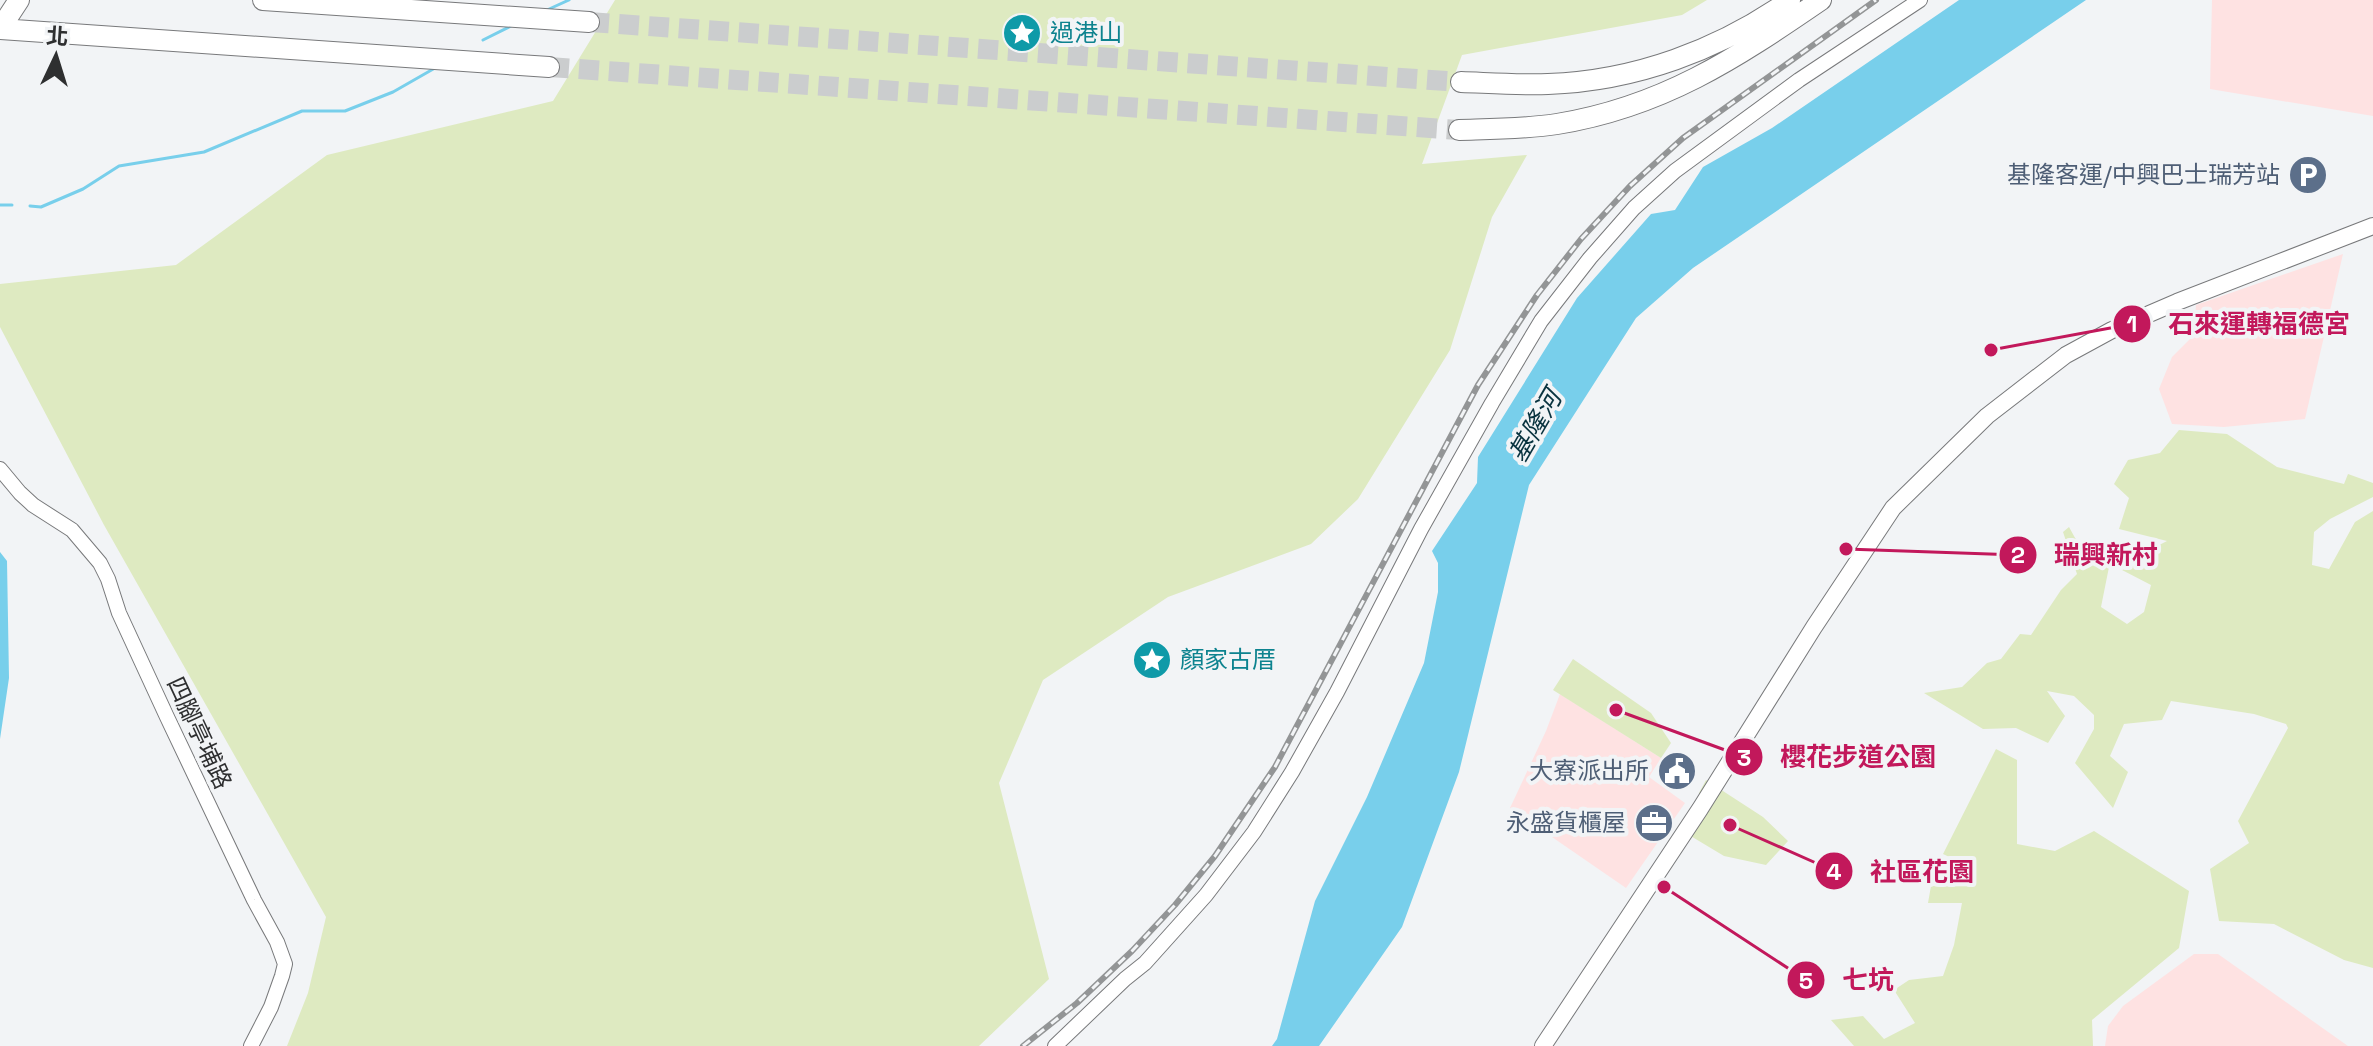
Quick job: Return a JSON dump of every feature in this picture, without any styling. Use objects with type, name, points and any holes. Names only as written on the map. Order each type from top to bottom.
[{"type":"highway","points":[[19,0],[0,29],[549,67]]},
{"type":"highway","points":[[263,0],[589,22]]},
{"type":"highway","points":[[1461,82],[1576,82],[1652,67],[1700,51],[1790,0]]},
{"type":"highway","points":[[1459,130],[1553,125],[1635,105],[1674,90],[1753,47],[1821,0]]},
{"type":"main road","points":[[1543,1046],[1889,513],[1987,416],[2066,355],[2112,330],[2373,226]]},
{"type":"street","points":[[1055,1046],[1145,963],[1206,895],[1254,832],[1337,692],[1421,529],[1492,403],[1541,321],[1590,258],[1634,208],[1675,171],[1799,80],[1920,0]]},
{"type":"street","name":"四腳亭埔路","points":[[0,469],[33,505],[72,530],[100,563],[119,613],[167,717],[277,942],[285,964],[271,1007],[251,1046]]},
{"type":"shaded area","points":[[2212,0],[2373,0],[2373,116],[2210,89]]},
{"type":"shaded area","points":[[2343,254],[2305,419],[2224,427],[2172,424],[2159,389],[2172,357],[2194,335],[2196,305]]},
{"type":"shaded area","points":[[1560,694],[1661,758],[1649,777],[1685,803],[1626,888],[1510,808]]},
{"type":"shaded area","points":[[2194,954],[2218,954],[2348,1046],[2105,1046],[2108,1026],[2123,1006]]},
{"type":"green space","points":[[615,0],[1707,0],[1682,15],[1462,55],[1422,164],[1527,155],[1492,217],[1450,350],[1358,499],[1311,544],[1168,597],[1043,680],[999,783],[1049,979],[979,1046],[287,1046],[308,993],[326,917],[104,525],[0,327],[0,284],[176,265],[327,155],[553,101]]},
{"type":"green space","points":[[2179,430],[2227,434],[2277,467],[2344,484],[2348,474],[2373,483],[2373,497],[2330,519],[2314,532],[2312,565],[2329,569],[2355,522],[2373,511],[2373,968],[2344,960],[2274,924],[2219,921],[2210,869],[2249,843],[2238,821],[2288,728],[2286,724],[2254,714],[2171,701],[2162,720],[2124,724],[2110,756],[2128,772],[2113,808],[2075,763],[2094,729],[2094,715],[2074,696],[2047,691],[2065,716],[2048,743],[2016,728],[1983,729],[1924,693],[1962,687],[1987,663],[2001,659],[2020,634],[2031,635],[2061,590],[2077,574],[2063,532],[2069,527],[2084,554],[2111,557],[2101,607],[2127,624],[2144,612],[2151,585],[2122,570],[2136,557],[2167,541],[2119,529],[2129,498],[2114,484],[2128,460],[2160,453]]},
{"type":"green space","points":[[1573,659],[1651,713],[1671,743],[1661,758],[1553,690]]},
{"type":"green space","points":[[1996,749],[2017,760],[2017,844],[2055,851],[2094,831],[2189,891],[2179,948],[2092,1020],[2093,1046],[1854,1046],[1831,1020],[1863,1016],[1884,1039],[1915,1023],[1894,990],[1909,980],[1943,976],[1954,945],[1962,903],[1928,903],[1931,886],[1959,881],[1960,862],[1943,854]]},
{"type":"green space","points":[[1706,780],[1763,817],[1788,841],[1766,865],[1724,856],[1684,832],[1700,809],[1699,793]]},
{"type":"water","name":"基隆河","points":[[1959,0],[2086,0],[1693,268],[1636,318],[1529,485],[1459,772],[1402,927],[1319,1046],[1272,1046],[1277,1039],[1315,901],[1367,797],[1424,663],[1438,592],[1438,563],[1432,551],[1477,483],[1478,457],[1577,298],[1651,214],[1675,210],[1703,167],[1772,128]]},
{"type":"water","points":[[0,552],[7,561],[9,678],[0,739]]},
{"type":"waterway","points":[[547,10],[569,0]]},
{"type":"waterway","points":[[483,40],[511,26]]},
{"type":"waterway","points":[[30,206],[41,207],[83,189],[119,166],[204,152],[302,111],[345,111],[393,92],[435,68]]},
{"type":"waterway","points":[[0,205],[12,205]]},
{"type":"tunnel","points":[[589,22],[1461,82]]},
{"type":"tunnel","points":[[549,67],[1459,130]]},
{"type":"railway","points":[[1023,1046],[1077,1003],[1132,951],[1215,856],[1275,767],[1478,385],[1537,295],[1581,239],[1630,186],[1683,138],[1876,0]]},
{"type":"place","name":"過港山","points":[[1022,33]]},
{"type":"place","name":"基隆客運/中興巴士瑞芳站","points":[[2308,175]]},
{"type":"place","name":"石來運轉福德宮","points":[[1991,350]]},
{"type":"place","name":"瑞興新村","points":[[1846,549]]},
{"type":"place","name":"顏家古厝","points":[[1152,660]]},
{"type":"place","name":"櫻花步道公園","points":[[1616,710]]},
{"type":"place","name":"大寮派出所","points":[[1677,771]]},
{"type":"place","name":"永盛貨櫃屋","points":[[1654,823]]},
{"type":"place","name":"社區花園","points":[[1730,825]]},
{"type":"place","name":"七坑","points":[[1664,887]]}]
